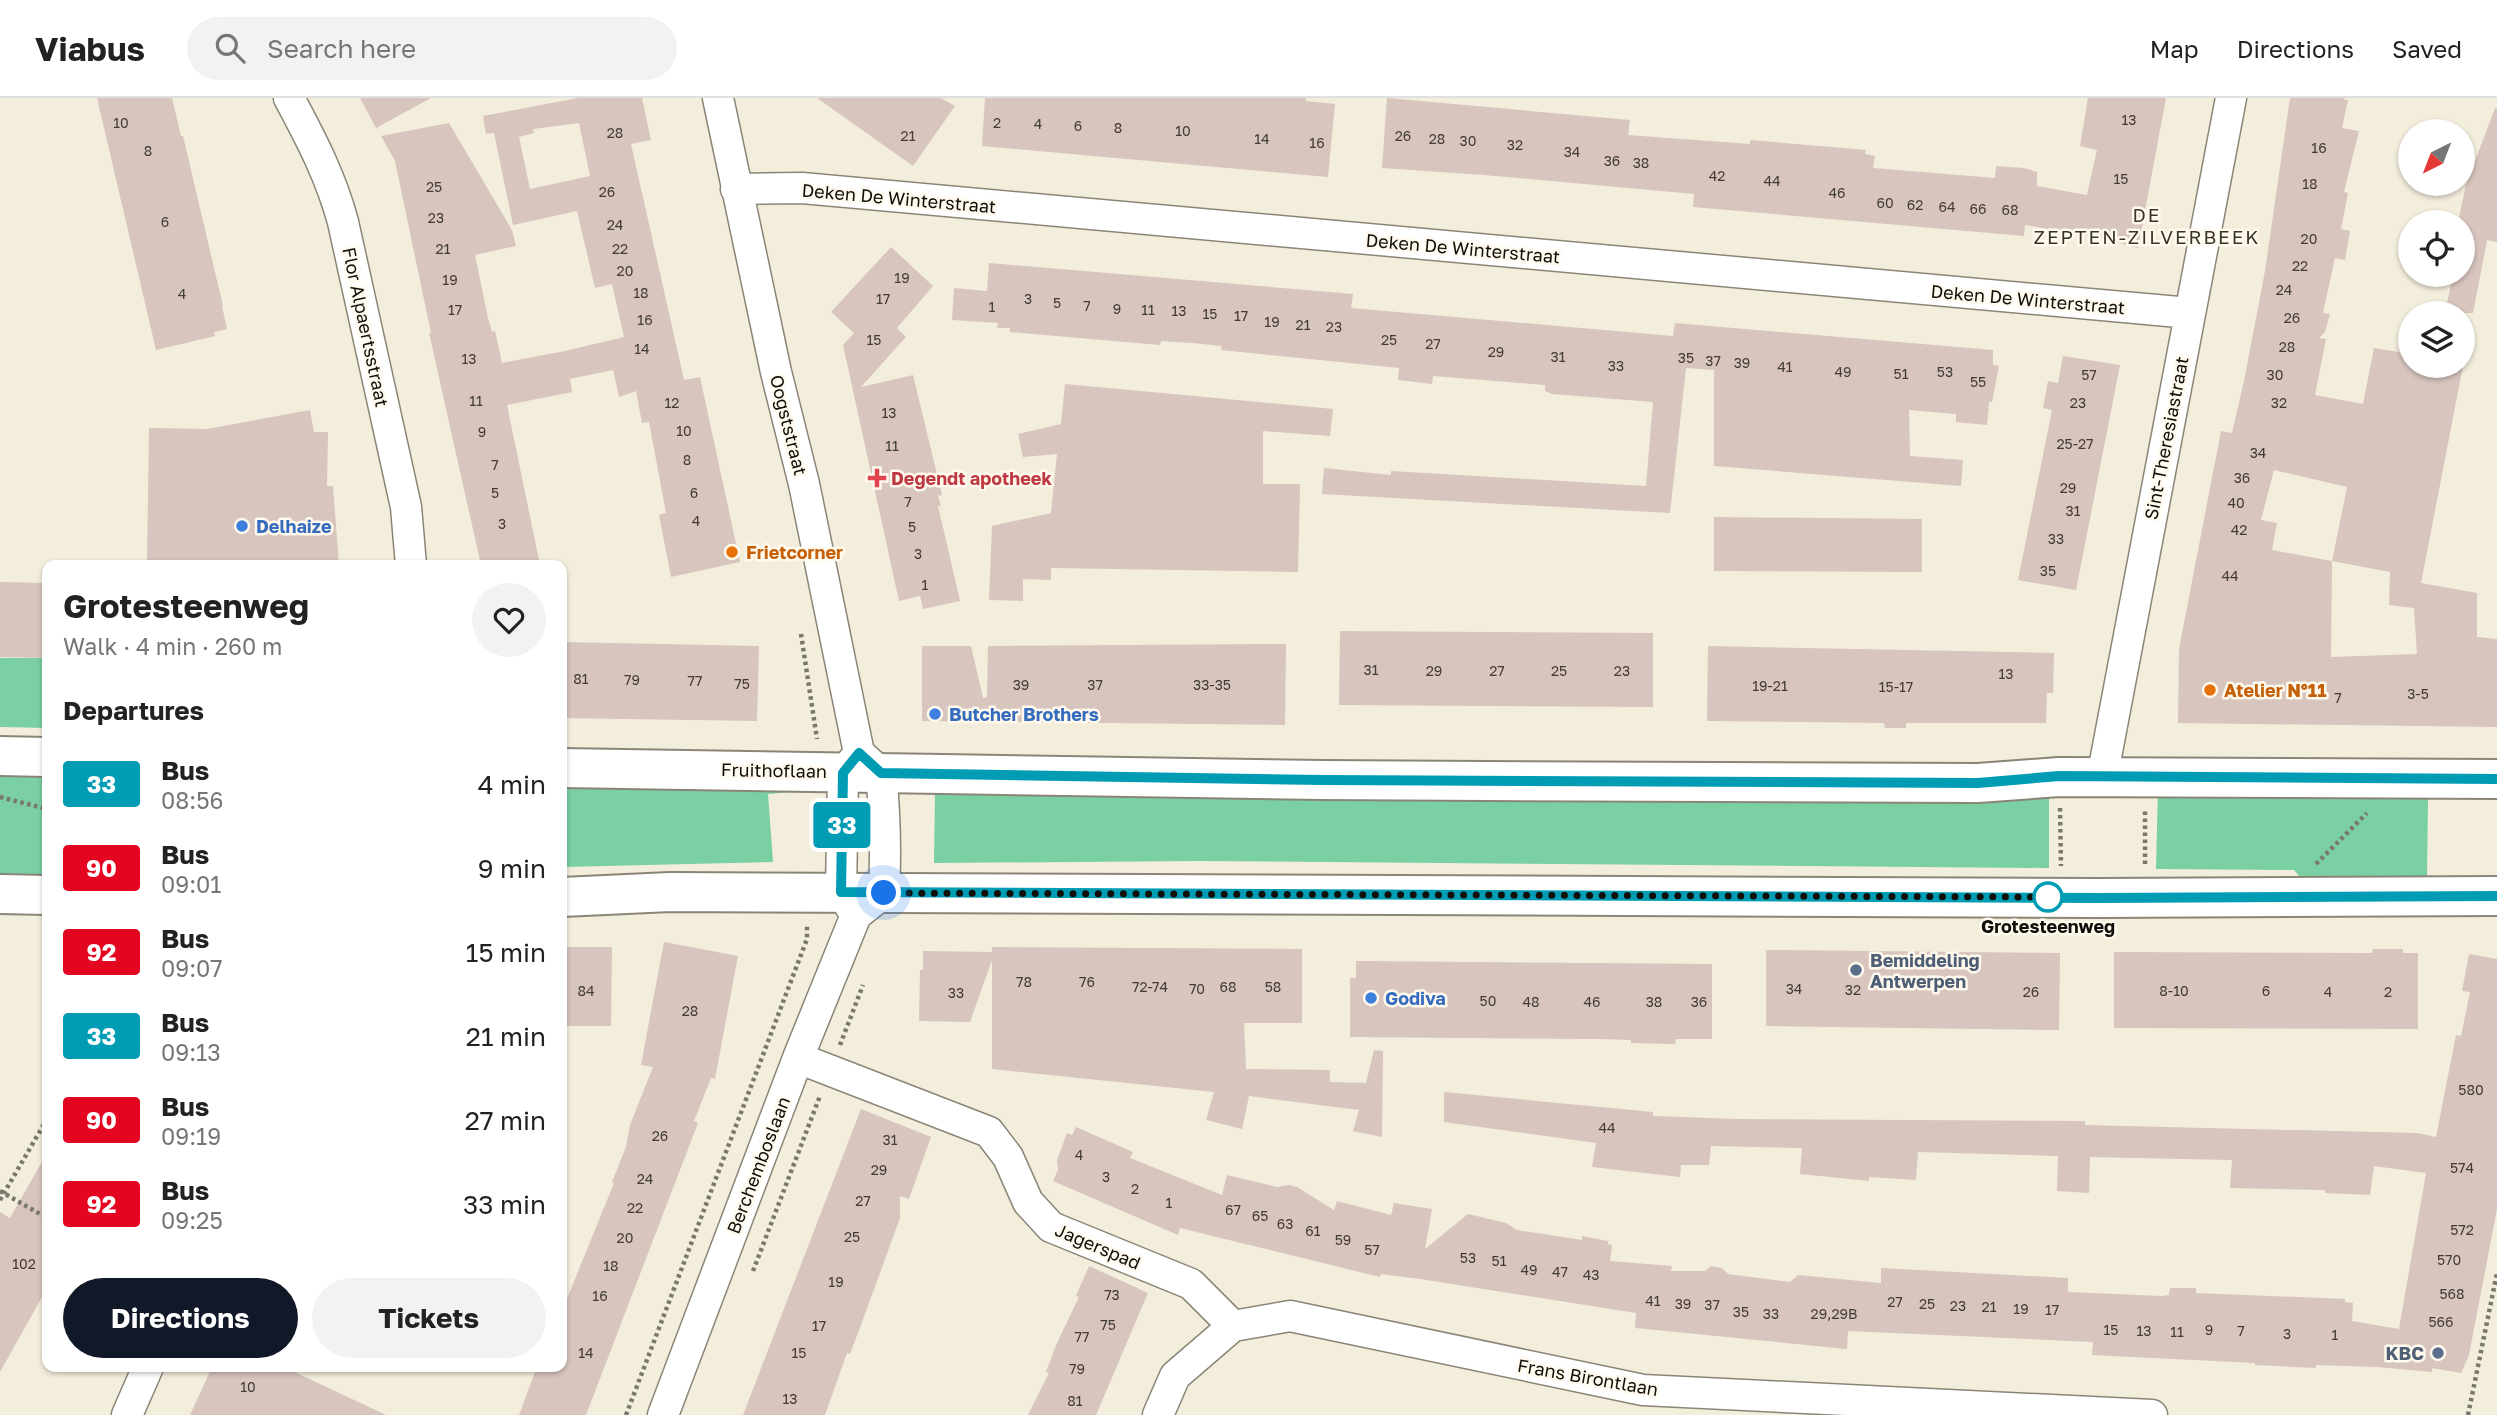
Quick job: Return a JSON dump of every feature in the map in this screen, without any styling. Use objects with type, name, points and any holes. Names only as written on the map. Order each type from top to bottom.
[{"type":"street","name":"Flor Alpaertsstraat","points":[[289,98],[319,152],[333,186],[343,222],[406,507],[411,560]]},
{"type":"street","name":"Oogststraat","points":[[718,98],[736,189],[804,484],[849,767],[847,898]]},
{"type":"street","name":"Sint-Theresiastraat","points":[[2102,778],[2231,98]]},
{"type":"street","name":"Deken De Winterstraat","points":[[736,189],[802,188],[2190,313]]},
{"type":"street","points":[[0,756],[42,757]]},
{"type":"street","name":"Oogststraat","points":[[847,898],[885,807],[849,767]]},
{"type":"street","name":"Fruithoflaan","points":[[567,768],[849,767],[1323,780],[1978,783],[2059,776],[2497,779]]},
{"type":"street","points":[[567,897],[670,892],[847,898],[2497,896]]},
{"type":"street","points":[[0,894],[42,895]]},
{"type":"street","name":"Berchemboslaan","points":[[663,1415],[799,1058],[847,898]]},
{"type":"street","name":"Jagerspad","points":[[799,1058],[989,1132],[1008,1157],[1028,1202],[1051,1227],[1191,1284],[1233,1326]]},
{"type":"street","name":"Frans Birontlaan","points":[[1233,1326],[1290,1316],[1643,1390],[2152,1415]]},
{"type":"street","points":[[1158,1415],[1175,1376],[1233,1326]]},
{"type":"street","points":[[127,1415],[146,1372]]},
{"type":"path","points":[[801,631],[818,734],[849,767]]},
{"type":"path","points":[[2061,874],[2060,798],[2102,778],[2145,802],[2145,873]]},
{"type":"path","points":[[0,797],[42,808]]},
{"type":"path","points":[[626,1415],[807,939],[847,898]]},
{"type":"path","points":[[0,1200],[2,1192],[42,1127]]},
{"type":"path","points":[[2,1192],[42,1214]]},
{"type":"path","points":[[2468,1415],[2497,1273]]},
{"type":"green space","points":[[0,658],[42,658],[42,728],[0,727]]},
{"type":"green space","points":[[0,773],[42,775],[42,883],[0,883]]},
{"type":"green space","points":[[794,777],[791,792],[768,794],[773,862],[567,867],[567,787]]},
{"type":"green space","points":[[2049,788],[2049,868],[1198,861],[934,863],[935,792]]},
{"type":"green space","points":[[2158,788],[2406,789],[2428,800],[2427,876],[2362,877],[2306,884],[2294,870],[2156,869]]},
{"type":"building","points":[[97,98],[172,98],[223,306],[227,329],[214,332],[215,336],[156,350]]},
{"type":"building","points":[[360,98],[431,98],[376,128]]},
{"type":"building","points":[[578,98],[642,98],[651,140],[631,144],[684,380],[700,377],[740,562],[671,577],[659,515],[666,513],[649,422],[642,423],[636,391],[619,397],[613,370],[570,379],[572,392],[507,405],[539,560],[480,560],[429,333],[395,161],[381,136],[449,123],[512,230],[516,246],[475,255],[488,318],[492,332],[495,331],[502,363],[624,337],[612,284],[595,288],[577,211],[513,225],[494,133],[486,134],[483,116]],"holes":[[[579,123],[590,176],[530,189],[519,137],[534,133],[533,129]]]},
{"type":"building","points":[[817,98],[941,98],[955,106],[913,166]]},
{"type":"building","points":[[985,98],[1306,98],[1306,101],[1335,104],[1328,177],[982,146]]},
{"type":"building","points":[[1387,98],[1630,120],[1628,135],[1750,144],[1750,140],[1866,150],[1865,154],[1875,156],[1873,168],[1995,178],[1996,166],[2024,168],[2037,172],[2037,186],[2087,195],[2097,150],[2080,146],[2088,98],[2166,98],[2138,248],[2102,238],[2025,225],[2024,236],[1693,207],[1694,194],[1382,168]]},
{"type":"building","points":[[2290,98],[2345,98],[2344,100],[2348,100],[2342,128],[2359,131],[2344,192],[2348,193],[2341,229],[2350,231],[2345,260],[2335,258],[2323,313],[2330,314],[2325,332],[2319,338],[2326,339],[2315,395],[2363,404],[2374,348],[2398,352],[2398,378],[2461,378],[2421,583],[2477,593],[2477,637],[2497,639],[2497,727],[2178,723],[2179,649],[2221,431],[2232,433],[2265,271]],"holes":[[[2274,470],[2347,487],[2332,561],[2272,550],[2277,523],[2261,520]],[[2332,561],[2390,572],[2389,605],[2414,608],[2417,654],[2331,657]]]},
{"type":"building","points":[[2497,108],[2497,242],[2487,240],[2475,303],[2448,301],[2450,287],[2475,287],[2475,210],[2461,210],[2464,196],[2475,196],[2475,161]]},
{"type":"building","points":[[891,247],[933,286],[897,328],[906,337],[861,387],[913,375],[942,495],[938,496],[941,506],[938,506],[960,601],[923,609],[920,596],[899,601],[843,345],[854,333],[831,312]]},
{"type":"building","points":[[989,263],[1353,294],[1351,308],[1673,336],[1675,323],[1993,350],[1993,365],[1999,366],[1992,402],[1989,402],[1987,425],[1956,422],[1956,414],[1909,410],[1910,456],[1963,460],[1961,486],[1714,466],[1714,370],[1686,368],[1670,513],[1322,494],[1324,468],[1391,475],[1391,471],[1646,486],[1653,402],[1552,394],[1545,391],[1545,385],[1433,376],[1432,384],[1398,380],[1399,368],[1221,350],[1222,346],[1192,343],[1161,341],[1160,345],[1010,332],[1010,328],[997,328],[998,323],[952,320],[954,288],[987,291]]},
{"type":"building","points":[[2063,356],[2120,365],[2076,590],[2018,580],[2052,410],[2043,408],[2048,381],[2058,383]]},
{"type":"building","points":[[1065,384],[1333,409],[1330,436],[1263,431],[1263,484],[1300,484],[1298,572],[1051,568],[1051,580],[1023,579],[1023,601],[989,600],[992,526],[1051,513],[1057,454],[1023,457],[1018,434],[1061,424]]},
{"type":"building","name":"Delhaize","points":[[310,410],[314,432],[328,432],[327,486],[333,486],[339,560],[147,560],[149,428],[207,429]]},
{"type":"building","points":[[1714,517],[1922,519],[1922,572],[1714,571]]},
{"type":"building","points":[[0,582],[42,583],[42,658],[0,657]]},
{"type":"building","points":[[1340,631],[1653,633],[1653,707],[1339,705]]},
{"type":"building","points":[[567,642],[759,646],[757,721],[567,718]]},
{"type":"building","points":[[1286,644],[1285,725],[922,721],[922,646],[971,646],[983,698],[987,697],[988,646]]},
{"type":"building","points":[[1708,646],[2054,653],[2053,693],[2047,693],[2046,723],[1906,723],[1906,728],[1885,728],[1884,723],[1707,721]]},
{"type":"building","points":[[664,942],[738,956],[715,1079],[711,1078],[694,1121],[698,1123],[586,1415],[519,1415],[535,1372],[567,1372],[567,1299],[614,1183],[612,1182],[626,1147],[630,1125],[653,1067],[641,1065]]},
{"type":"building","points":[[567,947],[612,947],[611,1026],[567,1026]]},
{"type":"building","points":[[992,947],[1302,949],[1302,1023],[1244,1023],[1246,1069],[1330,1070],[1330,1082],[1366,1083],[1374,1050],[1383,1051],[1382,1137],[1353,1131],[1359,1110],[1249,1096],[1242,1129],[1206,1120],[1214,1092],[992,1069],[992,960],[970,1022],[919,1021],[923,951],[992,952]]},
{"type":"building","points":[[2373,949],[2403,949],[2403,953],[2418,953],[2418,1029],[2114,1028],[2114,952],[2372,953]]},
{"type":"building","points":[[1766,950],[2060,953],[2059,1030],[1766,1026]]},
{"type":"building","points":[[2469,954],[2497,959],[2497,1209],[2469,1355],[2461,1373],[2432,1368],[2432,1372],[2377,1367],[2316,1365],[2316,1368],[2092,1355],[2093,1342],[1848,1331],[1847,1349],[1635,1328],[1636,1313],[1420,1279],[1381,1274],[1380,1277],[1180,1228],[1178,1235],[1053,1181],[1067,1133],[1072,1135],[1076,1127],[1133,1152],[1130,1158],[1222,1195],[1227,1175],[1277,1187],[1297,1187],[1334,1210],[1337,1201],[1391,1215],[1394,1203],[1432,1209],[1425,1249],[1468,1214],[1506,1223],[1517,1230],[1582,1240],[1582,1236],[1608,1241],[1608,1244],[1612,1245],[1610,1261],[1672,1266],[1671,1271],[1705,1271],[1711,1266],[1722,1268],[1728,1274],[1790,1282],[1798,1275],[1881,1283],[1881,1268],[2068,1278],[2068,1292],[2161,1296],[2169,1295],[2170,1288],[2196,1288],[2196,1293],[2345,1299],[2345,1302],[2353,1303],[2352,1321],[2399,1329],[2426,1173],[2374,1166],[2370,1195],[2325,1193],[2325,1190],[2230,1188],[2232,1160],[2090,1157],[2089,1193],[2057,1191],[2058,1156],[1918,1152],[1916,1180],[1869,1177],[1869,1181],[1800,1174],[1802,1148],[1711,1146],[1709,1165],[1681,1165],[1680,1177],[1592,1167],[1596,1143],[1444,1122],[1444,1092],[1653,1112],[1653,1116],[2085,1121],[2085,1125],[2417,1133],[2436,1137],[2456,1035],[2461,1036],[2470,992],[2462,991]]},
{"type":"building","points":[[1356,961],[1712,964],[1712,1039],[1676,1039],[1675,1044],[1600,1039],[1350,1037],[1350,978],[1356,978]]},
{"type":"building","points":[[861,1109],[931,1137],[909,1199],[900,1196],[900,1218],[850,1354],[847,1353],[825,1415],[743,1415]]},
{"type":"building","points":[[42,1162],[42,1297],[0,1372],[0,1212],[10,1218]]},
{"type":"building","points":[[1089,1266],[1148,1293],[1096,1415],[1028,1415],[1049,1373],[1046,1372],[1056,1345],[1079,1297],[1076,1296]]},
{"type":"building","points":[[210,1372],[295,1372],[386,1415],[190,1415]]},
{"type":"bus line","name":"33","points":[[2497,779],[2059,776],[1978,783],[1323,780],[972,775],[881,773],[859,753],[843,773],[841,866],[841,892],[2100,898],[2497,896]]},
{"type":"place","name":"Degendt apotheek","points":[[877,478]]},
{"type":"place","name":"Delhaize","points":[[242,526]]},
{"type":"place","name":"Frietcorner","points":[[732,552]]},
{"type":"place","name":"Atelier N°11","points":[[2210,690]]},
{"type":"place","name":"Butcher Brothers","points":[[935,714]]},
{"type":"place","name":"Grotesteenweg","points":[[2048,897]]},
{"type":"place","name":"Bemiddeling Antwerpen","points":[[1856,970]]},
{"type":"place","name":"Godiva","points":[[1371,998]]},
{"type":"place","name":"KBC","points":[[2438,1353]]},
{"type":"district","name":"DE ZEPTEN-ZILVERBEEK","points":[[2147,225]]},
{"type":"route","points":[[884,893],[2048,897]]}]
